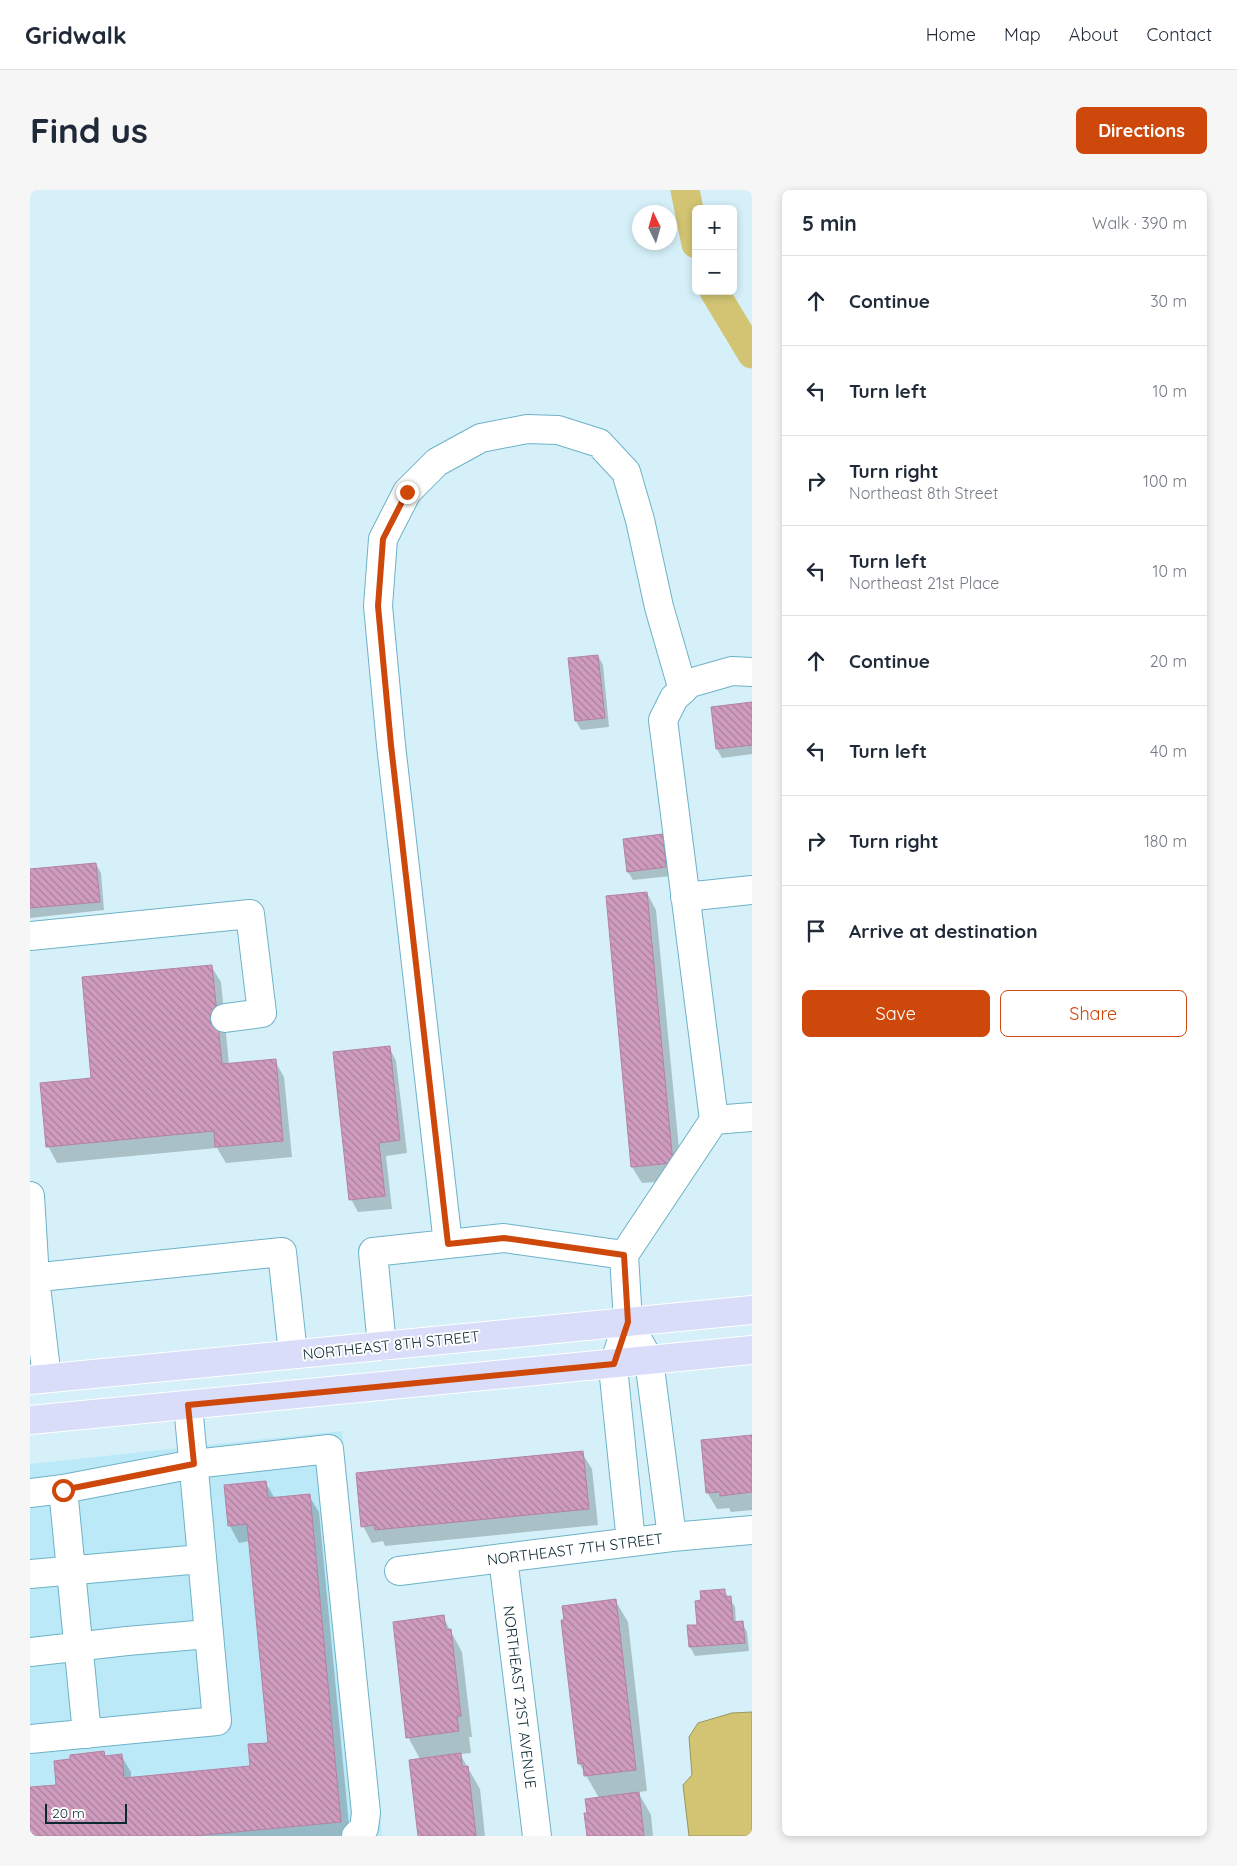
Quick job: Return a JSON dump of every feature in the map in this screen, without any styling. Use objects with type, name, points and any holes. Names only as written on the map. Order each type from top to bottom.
[{"type":"main road","name":"NORTHEAST 8TH STREET","points":[[38,1379],[752,1310]]},
{"type":"main road","points":[[30,1420],[752,1350]]},
{"type":"street","points":[[448,1244],[391,745],[378,606],[383,539],[407,492],[436,462],[481,438],[527,429],[558,430],[599,442],[626,472],[683,690]]},
{"type":"street","points":[[631,1542],[614,1364],[628,1322],[624,1255],[714,1120],[663,720],[674,698],[690,683],[709,676],[732,671],[752,672]]},
{"type":"street","points":[[685,897],[752,890]]},
{"type":"street","points":[[30,936],[250,914],[262,1013],[225,1018]]},
{"type":"street","points":[[714,1120],[752,1117]]},
{"type":"street","points":[[30,1196],[38,1379]]},
{"type":"street","points":[[382,1346],[373,1252],[504,1238],[624,1255]]},
{"type":"street","points":[[33,1278],[282,1252],[294,1354]]},
{"type":"street","points":[[628,1322],[649,1360],[672,1537]]},
{"type":"street","points":[[30,1739],[217,1721],[188,1405]]},
{"type":"street","points":[[30,1493],[63,1490],[194,1464],[329,1449],[366,1813],[364,1828],[356,1836]]},
{"type":"street","points":[[624,1479],[664,1474]]},
{"type":"street","points":[[63,1490],[87,1734]]},
{"type":"street","name":"NORTHEAST 7TH STREET","points":[[399,1571],[672,1537],[752,1530]]},
{"type":"street","name":"NORTHEAST 21ST AVENUE","points":[[503,1558],[537,1836]]},
{"type":"street","points":[[30,1574],[201,1559]]},
{"type":"street","points":[[30,1652],[208,1634]]},
{"type":"shaded area","points":[[342,1431],[382,1836],[30,1836],[30,1464]]},
{"type":"shaded area","points":[[752,1712],[752,1836],[689,1836],[683,1785],[692,1775],[689,1737],[698,1723],[732,1713]]},
{"type":"building","points":[[598,655],[605,718],[575,721],[568,658]]},
{"type":"building","points":[[752,702],[752,745],[716,749],[711,707]]},
{"type":"building","points":[[663,834],[666,867],[627,872],[623,839]]},
{"type":"building","points":[[96,863],[100,902],[30,908],[30,869]]},
{"type":"building","points":[[647,892],[673,1163],[631,1167],[606,896]]},
{"type":"building","points":[[212,965],[222,1064],[276,1059],[283,1141],[215,1147],[214,1131],[46,1147],[40,1083],[91,1078],[82,977]]},
{"type":"building","points":[[390,1046],[400,1140],[379,1143],[385,1196],[349,1200],[333,1052]]},
{"type":"building","points":[[752,1435],[752,1492],[720,1496],[720,1492],[706,1493],[701,1440]]},
{"type":"building","points":[[583,1451],[589,1509],[375,1530],[374,1525],[361,1527],[356,1473]]},
{"type":"building","points":[[266,1481],[268,1498],[310,1494],[341,1822],[194,1836],[30,1836],[30,1787],[56,1785],[54,1761],[70,1759],[70,1755],[104,1751],[105,1756],[122,1754],[124,1778],[250,1766],[248,1744],[268,1743],[247,1524],[228,1526],[224,1485]]},
{"type":"building","points":[[725,1589],[725,1597],[731,1596],[733,1622],[743,1621],[745,1643],[689,1647],[687,1625],[697,1625],[695,1601],[701,1600],[700,1591]]},
{"type":"building","points":[[616,1599],[636,1770],[584,1776],[583,1763],[578,1764],[561,1620],[564,1620],[562,1606]]},
{"type":"building","points":[[444,1615],[446,1630],[451,1629],[461,1716],[457,1716],[459,1731],[406,1738],[393,1622]]},
{"type":"building","points":[[461,1753],[462,1767],[468,1766],[476,1836],[418,1836],[409,1760]]},
{"type":"building","points":[[639,1792],[644,1836],[587,1836],[584,1813],[587,1813],[585,1799]]},
{"type":"waterway","points":[[685,190],[692,224]]},
{"type":"waterway","points":[[716,295],[752,354]]},
{"type":"route","points":[[63,1490],[194,1464],[188,1405],[614,1364],[628,1322],[624,1255],[504,1238],[448,1244],[391,745],[378,606],[383,539],[407,492]]}]
